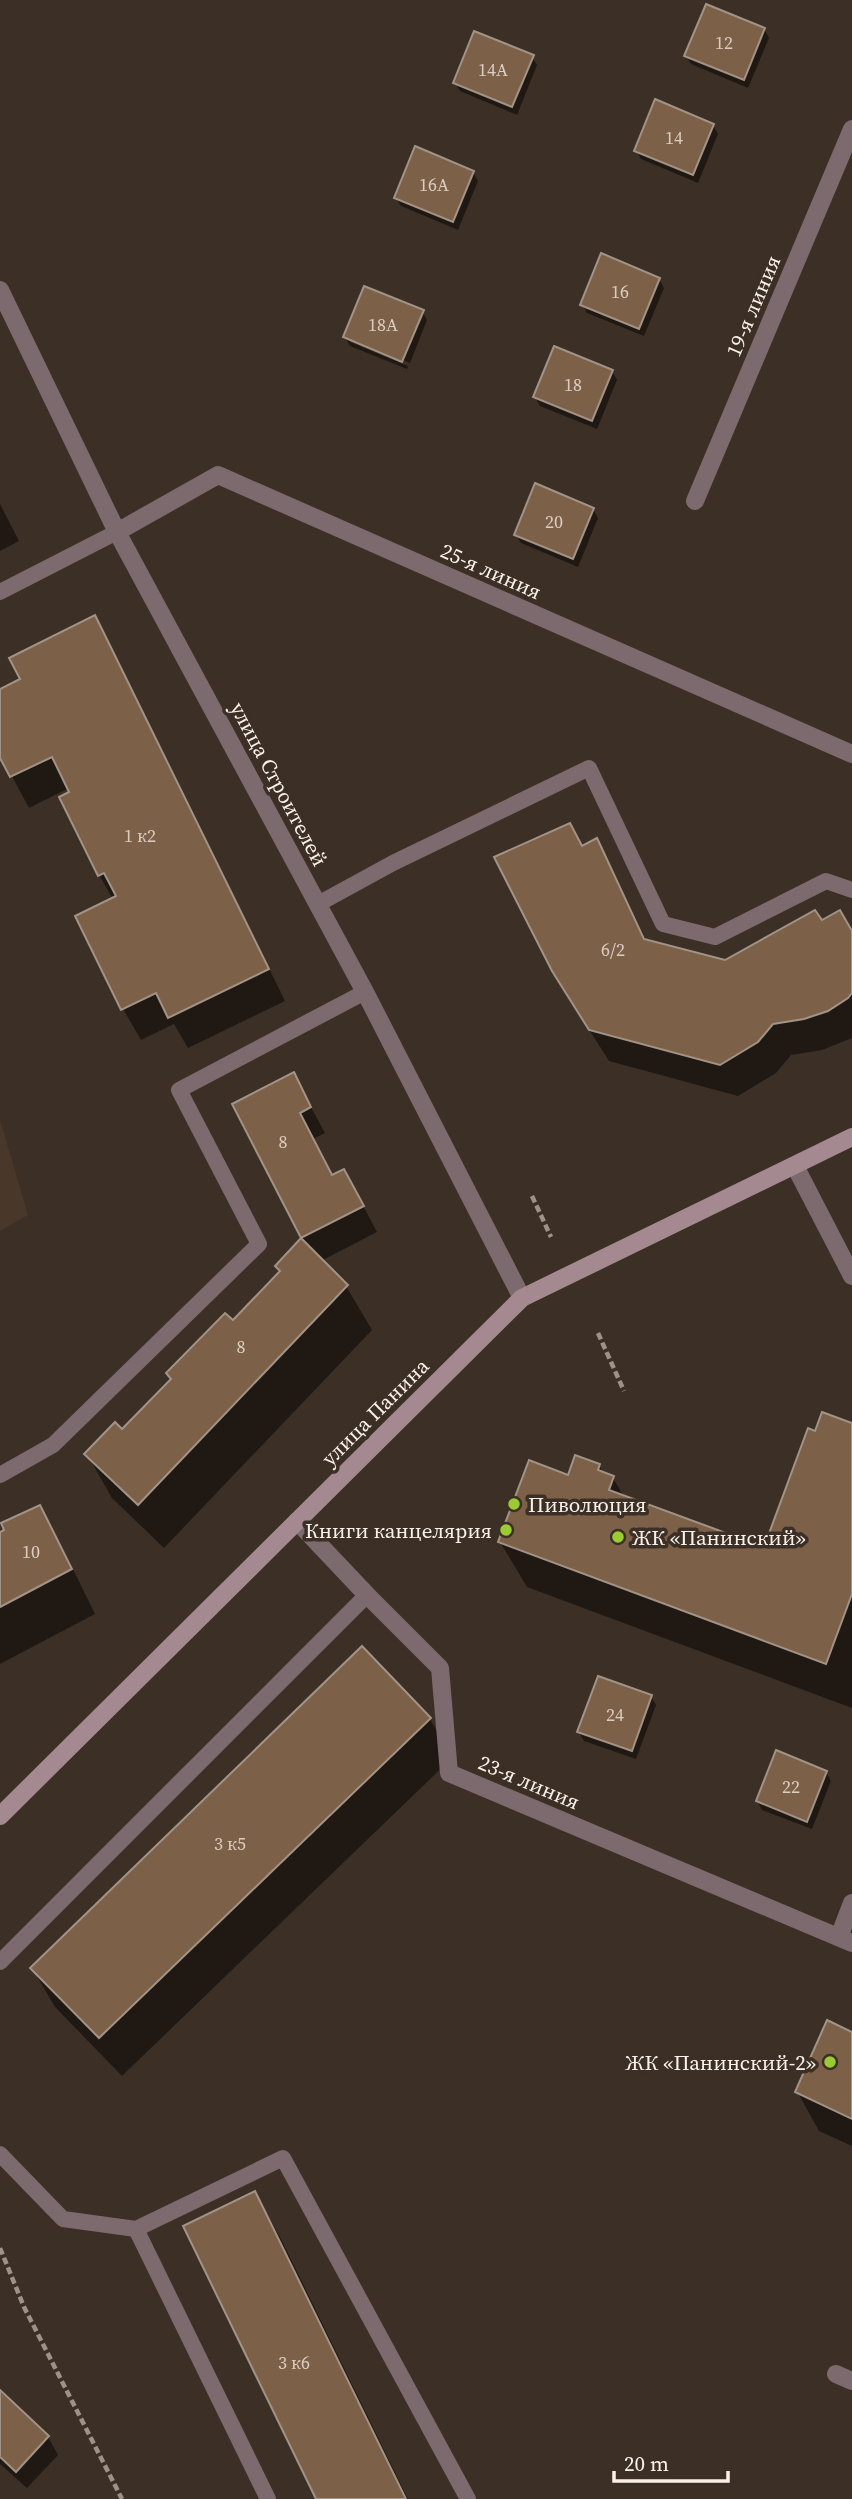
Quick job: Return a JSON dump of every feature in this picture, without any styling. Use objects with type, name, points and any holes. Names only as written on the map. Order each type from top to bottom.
[{"type":"street","name":"19-я линия","points":[[695,501],[852,129]]},
{"type":"street","name":"улица Строителей","points":[[0,290],[117,532],[365,992],[522,1298]]},
{"type":"street","name":"25-я линия","points":[[117,532],[218,475],[852,754]]},
{"type":"street","name":"улица Панина","points":[[0,1816],[522,1298],[852,1137]]},
{"type":"street","points":[[795,1166],[852,1276]]},
{"type":"street","name":"23-я линия","points":[[298,1521],[440,1668],[449,1773],[845,1940],[852,1903]]},
{"type":"lane","points":[[0,592],[117,532]]},
{"type":"lane","points":[[318,904],[393,863],[589,768],[663,924],[715,937],[826,881],[852,890]]},
{"type":"lane","points":[[0,1475],[53,1445],[259,1244],[179,1090],[365,992]]},
{"type":"lane","points":[[0,1962],[367,1595]]},
{"type":"lane","points":[[0,2154],[63,2219],[136,2229],[283,2158],[468,2499]]},
{"type":"lane","points":[[136,2229],[268,2499]]},
{"type":"path","points":[[532,1196],[551,1237]]},
{"type":"path","points":[[598,1332],[624,1391]]},
{"type":"path","points":[[0,2248],[24,2307],[122,2499]]},
{"type":"shaded area","points":[[0,1120],[28,1215],[0,1231]]},
{"type":"building","points":[[706,4],[765,28],[744,80],[684,56]]},
{"type":"building","points":[[474,31],[534,55],[512,107],[453,83]]},
{"type":"building","points":[[655,99],[714,124],[693,175],[634,151]]},
{"type":"building","points":[[415,146],[474,171],[453,222],[394,198]]},
{"type":"building","points":[[601,253],[660,278],[639,329],[580,305]]},
{"type":"building","points":[[364,286],[424,310],[402,362],[343,337]]},
{"type":"building","points":[[554,346],[613,370],[592,421],[533,397]]},
{"type":"building","points":[[535,483],[594,508],[573,559],[514,535]]},
{"type":"building","points":[[95,615],[269,969],[168,1018],[156,993],[121,1010],[75,916],[116,896],[104,873],[98,876],[59,797],[69,792],[52,757],[10,777],[0,758],[0,689],[20,679],[9,658]]},
{"type":"building","points":[[570,823],[582,846],[597,838],[644,939],[725,960],[815,910],[822,920],[840,910],[852,931],[852,993],[828,1011],[804,1019],[773,1024],[758,1042],[720,1065],[589,1030],[552,971],[494,857]]},
{"type":"building","points":[[294,1072],[311,1107],[300,1113],[332,1175],[344,1169],[364,1206],[301,1238],[232,1104]]},
{"type":"building","points":[[301,1238],[348,1285],[138,1505],[84,1454],[115,1422],[122,1429],[171,1379],[166,1373],[225,1313],[233,1320],[280,1271],[275,1266]]},
{"type":"building","name":"ЖК «Панинский»","points":[[822,1412],[852,1423],[852,1594],[826,1664],[498,1542],[529,1460],[568,1475],[575,1455],[600,1464],[598,1470],[614,1476],[609,1490],[764,1547],[808,1428],[815,1431]]},
{"type":"building","points":[[40,1505],[72,1569],[0,1607],[0,1532],[4,1530],[1,1523]]},
{"type":"building","points":[[362,1646],[431,1718],[99,2038],[30,1968]]},
{"type":"building","points":[[598,1676],[652,1695],[632,1751],[577,1732]]},
{"type":"building","points":[[776,1750],[827,1771],[807,1822],[756,1801]]},
{"type":"building","name":"ЖК «Панинский-2»","points":[[827,2020],[852,2032],[852,2119],[795,2092]]},
{"type":"building","points":[[255,2191],[406,2499],[316,2499],[183,2226]]},
{"type":"building","points":[[0,2390],[49,2436],[16,2472],[0,2457]]},
{"type":"place","name":"Пиволюция","points":[[514,1504]]},
{"type":"place","name":"Книги канцелярия","points":[[506,1530]]},
{"type":"place","name":"ЖК «Панинский»","points":[[618,1537]]},
{"type":"place","name":"ЖК «Панинский-2»","points":[[830,2062]]}]
